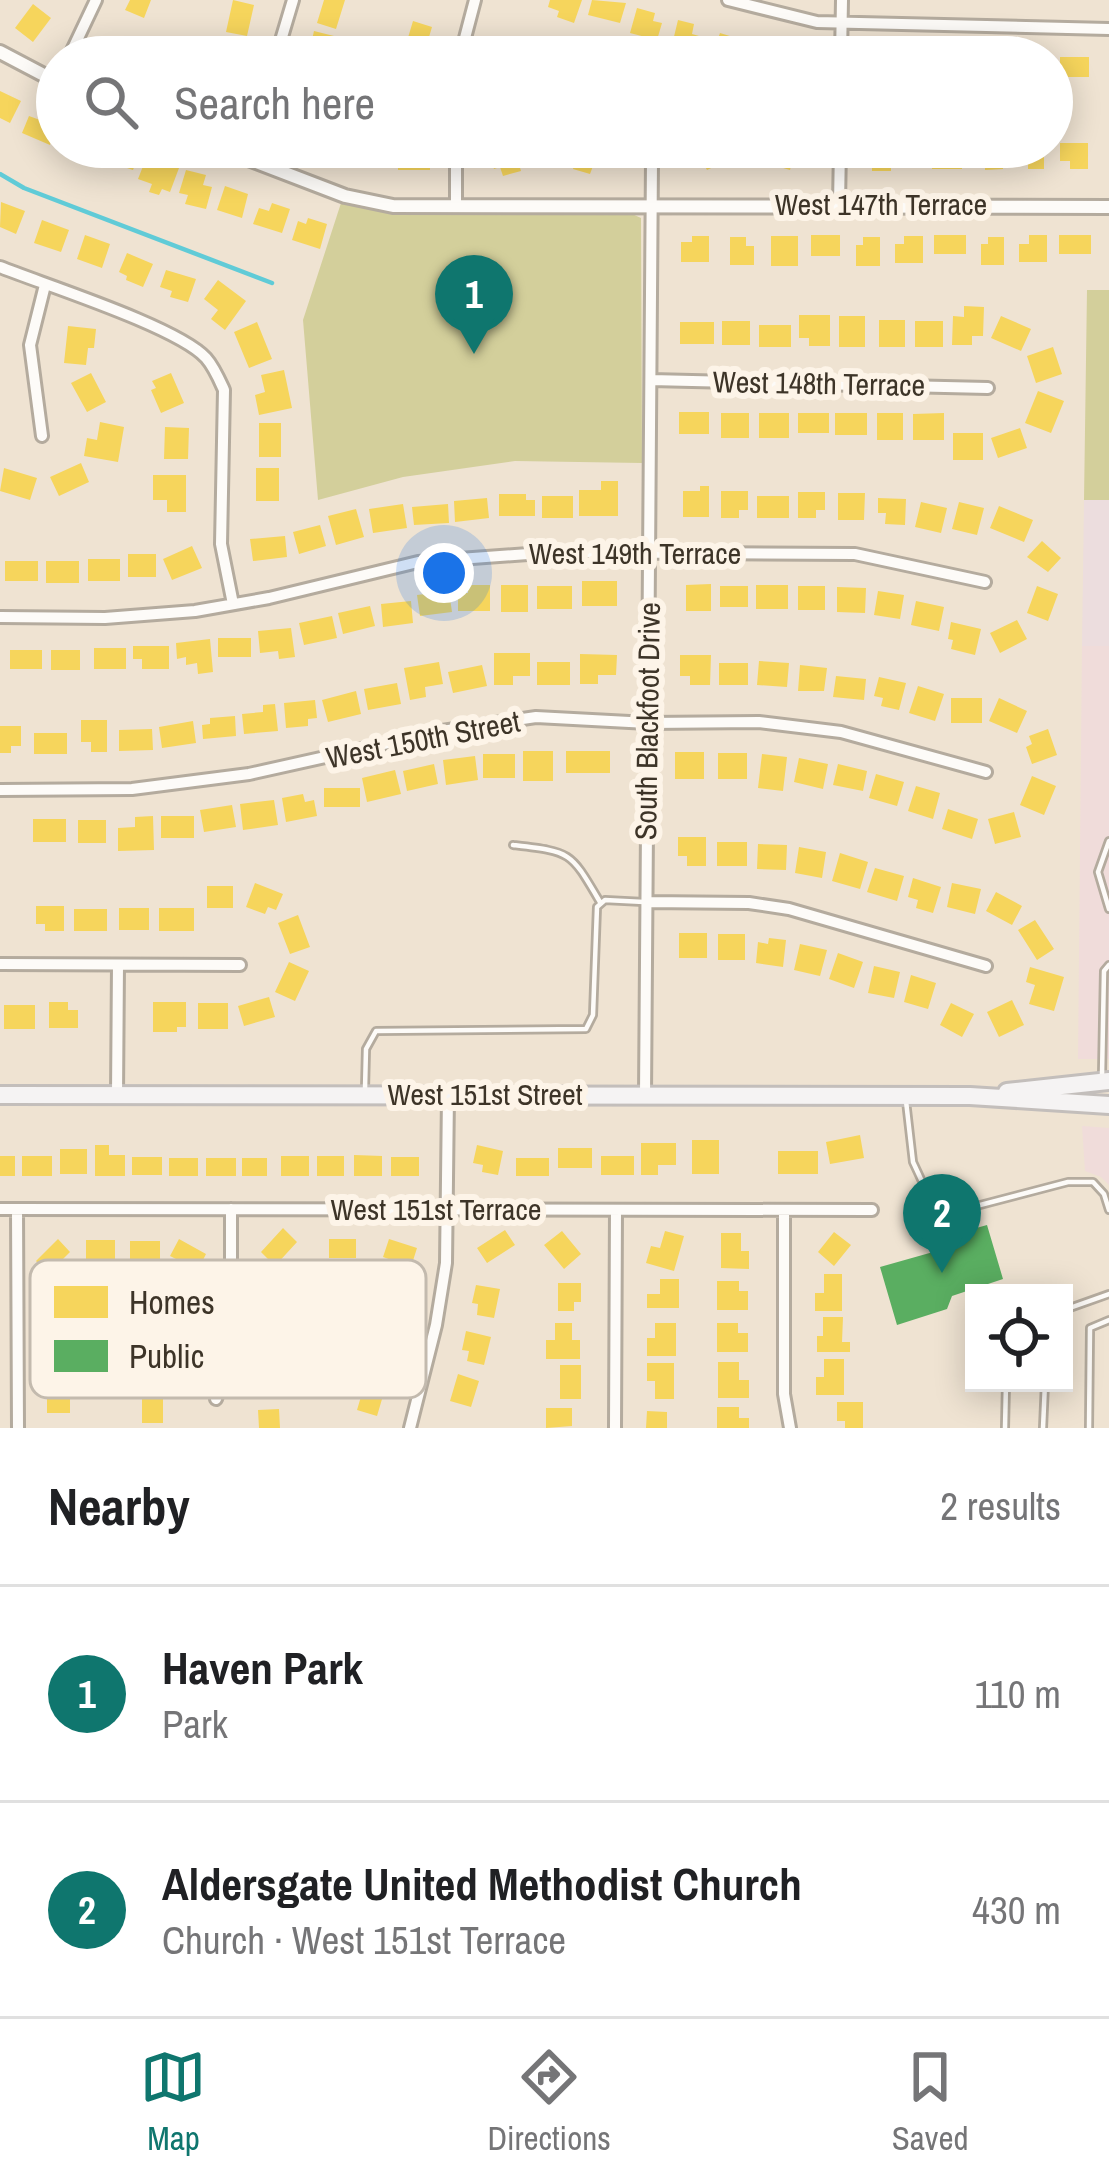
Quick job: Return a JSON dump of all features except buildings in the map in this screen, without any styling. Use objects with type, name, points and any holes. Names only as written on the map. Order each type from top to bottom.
[{"type":"main road","name":"West 151st Street","points":[[970,1096],[1106,1081]]},
{"type":"main road","points":[[1024,1101],[1094,1096],[1106,1081]]},
{"type":"main road","name":"West 151st Street","points":[[0,1095],[970,1096],[1109,1105]]},
{"type":"street","points":[[80,36],[96,0]]},
{"type":"street","points":[[282,36],[293,0]]},
{"type":"street","points":[[466,36],[476,0]]},
{"type":"street","points":[[728,0],[787,17],[842,23],[1109,29]]},
{"type":"street","points":[[842,0],[842,36]]},
{"type":"street","points":[[0,52],[36,71]]},
{"type":"street","name":"West 147th Terrace","points":[[280,168],[345,196],[392,206],[1109,207]]},
{"type":"street","points":[[456,168],[456,206]]},
{"type":"street","points":[[652,168],[652,204]]},
{"type":"street","points":[[839,204],[840,168]]},
{"type":"street","name":"South Blackfoot Drive","points":[[644,1095],[652,204]]},
{"type":"street","points":[[0,267],[176,337],[204,355],[224,390],[221,544],[233,604]]},
{"type":"street","points":[[43,436],[31,345],[45,285]]},
{"type":"street","name":"West 148th Terrace","points":[[651,380],[988,388]]},
{"type":"street","name":"West 149th Terrace","points":[[0,616],[105,618],[233,604],[418,562],[554,552],[855,554],[985,582]]},
{"type":"street","name":"West 150th Street","points":[[0,790],[132,789],[249,774],[442,731],[536,717],[759,722],[841,732],[986,772]]},
{"type":"street","points":[[646,902],[749,903],[789,909],[986,966]]},
{"type":"street","points":[[0,964],[241,964]]},
{"type":"street","points":[[117,1095],[118,964]]},
{"type":"street","points":[[426,1363],[440,1307],[448,1095]]},
{"type":"street","name":"West 151st Terrace","points":[[0,1209],[872,1210]]},
{"type":"street","points":[[17,1209],[18,1428]]},
{"type":"street","points":[[231,1209],[231,1260]]},
{"type":"street","points":[[615,1428],[616,1210]]},
{"type":"street","points":[[784,1210],[784,1394],[790,1428]]},
{"type":"street","points":[[410,1428],[417,1398]]},
{"type":"lane","points":[[1109,841],[1098,872],[1109,909]]},
{"type":"lane","points":[[513,845],[556,850],[574,858],[601,903]]},
{"type":"lane","points":[[601,903],[646,902]]},
{"type":"lane","points":[[365,1095],[366,1049],[376,1030],[586,1029],[593,1015],[595,918],[601,903]]},
{"type":"lane","points":[[1106,1081],[1104,971],[1109,965]]},
{"type":"lane","points":[[905,1096],[913,1162],[938,1216],[1068,1182],[1093,1182],[1109,1210]]},
{"type":"lane","points":[[1073,1307],[1109,1294]]},
{"type":"lane","points":[[1089,1428],[1090,1328],[1109,1320]]},
{"type":"lane","points":[[1005,1428],[1006,1392]]},
{"type":"lane","points":[[1043,1428],[1045,1392]]},
{"type":"shaded area","points":[[341,203],[389,212],[630,213],[641,218],[642,463],[515,461],[403,477],[318,500],[303,320]]},
{"type":"shaded area","points":[[1087,290],[1109,290],[1109,500],[1084,500]]},
{"type":"shaded area","points":[[1084,500],[1109,500],[1109,646],[1082,646]]},
{"type":"shaded area","points":[[1082,646],[1109,646],[1109,1059],[1078,1059]]},
{"type":"shaded area","points":[[1082,1126],[1109,1128],[1109,1185],[1085,1171]]},
{"type":"waterway","points":[[0,174],[24,188],[272,283]]},
{"type":"place","name":"Haven Park","points":[[474,354]]},
{"type":"place","name":"Aldersgate United Methodist Church","points":[[942,1273]]}]
